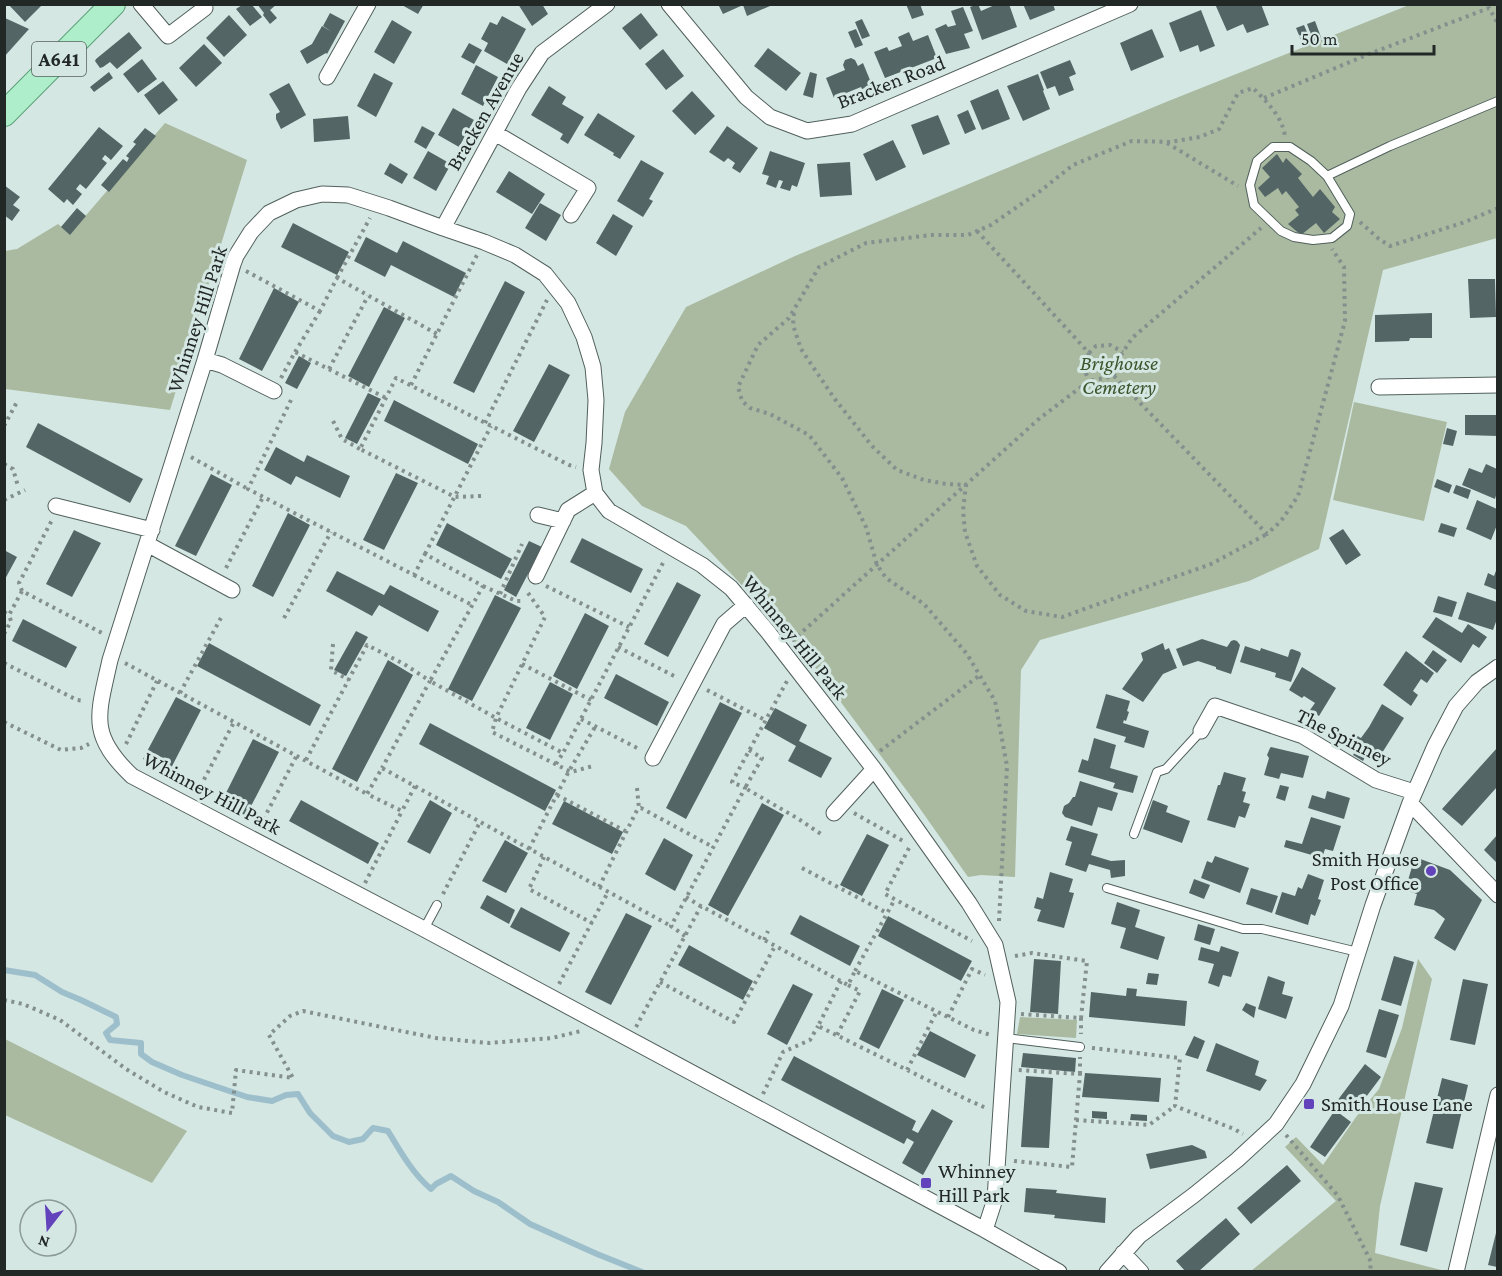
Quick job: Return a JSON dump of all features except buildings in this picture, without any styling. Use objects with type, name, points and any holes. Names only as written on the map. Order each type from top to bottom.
[{"type":"main road","name":"A641","points":[[4,114],[113,4]]},
{"type":"street","points":[[141,4],[168,36],[205,8]]},
{"type":"street","points":[[327,77],[368,4]]},
{"type":"street","name":"Bracken Avenue","points":[[443,228],[519,88],[542,53],[607,4]]},
{"type":"street","name":"Bracken Road","points":[[669,4],[746,97],[770,117],[807,131],[852,124],[1130,4]]},
{"type":"street","points":[[495,133],[588,188],[571,215]]},
{"type":"street","name":"Whinney Hill Park","points":[[985,1230],[995,1199],[1008,1014],[1008,1002],[997,954],[969,903],[871,765],[732,588],[702,565],[609,511],[595,493],[591,470],[596,400],[593,367],[584,337],[568,303],[545,274],[515,255],[348,195],[322,194],[296,200],[269,213],[251,232],[233,264],[114,648],[99,709],[100,728],[117,762],[132,777],[424,929],[1059,1272]]},
{"type":"street","points":[[205,360],[222,365],[274,391]]},
{"type":"street","points":[[1378,387],[1497,385]]},
{"type":"street","points":[[540,580],[568,510],[595,493]]},
{"type":"street","points":[[59,507],[150,537],[232,590]]},
{"type":"street","points":[[538,515],[563,521]]},
{"type":"street","points":[[654,757],[724,624],[746,605]]},
{"type":"street","points":[[1107,1272],[1139,1236],[1194,1195],[1257,1142],[1275,1124],[1303,1084],[1341,1006],[1373,905],[1412,798],[1456,706],[1477,682],[1497,666]]},
{"type":"street","name":"The Spinney","points":[[1201,731],[1215,706],[1303,736],[1376,780],[1412,798]]},
{"type":"street","points":[[838,809],[871,765]]},
{"type":"street","points":[[1412,798],[1497,895]]},
{"type":"street","points":[[1456,1272],[1497,1095]]},
{"type":"street","points":[[1123,1253],[1141,1272]]},
{"type":"lane","points":[[1328,176],[1390,146],[1497,101]]},
{"type":"lane","points":[[1273,147],[1286,147],[1290,147],[1311,161],[1328,176],[1350,214],[1347,226],[1332,238],[1313,240],[1294,237],[1281,231],[1254,205],[1250,185],[1257,161],[1273,147]]},
{"type":"lane","points":[[1134,834],[1157,772],[1166,769],[1201,731]]},
{"type":"lane","points":[[1107,888],[1243,929],[1262,929],[1358,952]]},
{"type":"lane","points":[[424,929],[437,906]]},
{"type":"lane","points":[[1006,1038],[1080,1047]]},
{"type":"path","points":[[1264,98],[1369,54],[1489,8],[1497,24]]},
{"type":"path","points":[[997,954],[1007,766],[995,701],[967,654],[924,604],[886,578],[877,565],[866,527],[842,478],[808,435],[770,414],[750,408],[742,401],[738,387],[758,345],[789,318],[819,267],[866,243],[931,234],[968,235],[991,225],[1073,165],[1132,141],[1165,142],[1200,137],[1219,129],[1238,93],[1253,88],[1267,101],[1284,129],[1286,147]]},
{"type":"path","points":[[1165,142],[1252,194]]},
{"type":"path","points":[[274,391],[378,205]]},
{"type":"path","points":[[1350,214],[1390,246],[1465,222],[1497,208]]},
{"type":"path","points":[[1114,376],[1118,360],[1132,338],[1270,220]]},
{"type":"path","points":[[977,231],[1089,353]]},
{"type":"path","points":[[966,485],[963,510],[965,532],[978,566],[1000,595],[1026,611],[1062,617],[1211,564],[1267,534],[1281,521],[1298,496],[1346,321],[1344,267],[1324,239]]},
{"type":"path","points":[[411,385],[484,242]]},
{"type":"path","points":[[233,264],[320,311]]},
{"type":"path","points":[[337,278],[437,334]]},
{"type":"path","points":[[485,423],[554,285]]},
{"type":"path","points":[[329,369],[368,295]]},
{"type":"path","points":[[794,309],[793,325],[801,349],[834,398],[873,446],[897,470],[924,480],[966,485]]},
{"type":"path","points":[[1089,381],[1083,366],[1089,353],[1096,346],[1110,345],[1123,352]]},
{"type":"path","points":[[295,352],[386,398]]},
{"type":"path","points":[[1114,376],[1267,534]]},
{"type":"path","points":[[782,650],[1040,418],[1089,381],[1114,376]]},
{"type":"path","points":[[360,449],[396,378],[569,465],[591,470]]},
{"type":"path","points":[[4,426],[18,400]]},
{"type":"path","points":[[248,489],[291,400]]},
{"type":"path","points":[[333,421],[342,438],[360,449],[455,497],[481,496]]},
{"type":"path","points":[[414,575],[491,426]]},
{"type":"path","points":[[177,449],[263,497],[472,605]]},
{"type":"path","points":[[4,464],[13,469],[18,486]]},
{"type":"path","points":[[4,500],[25,490]]},
{"type":"path","points":[[218,582],[263,497]]},
{"type":"path","points":[[59,507],[19,583],[22,591],[114,648],[157,681],[402,812]]},
{"type":"path","points":[[284,618],[331,532]]},
{"type":"path","points":[[500,594],[522,544]]},
{"type":"path","points":[[556,764],[671,547]]},
{"type":"path","points":[[425,554],[483,586],[523,602]]},
{"type":"path","points":[[540,580],[629,627]]},
{"type":"path","points":[[368,794],[483,586]]},
{"type":"path","points":[[4,634],[11,621],[7,613],[22,591]]},
{"type":"path","points":[[528,592],[545,617],[496,718],[492,732],[571,772],[593,766]]},
{"type":"path","points":[[180,693],[222,616]]},
{"type":"path","points":[[333,644],[331,670],[349,680]]},
{"type":"path","points":[[306,760],[367,645],[563,753]]},
{"type":"path","points":[[618,647],[765,720]]},
{"type":"path","points":[[4,663],[77,700],[101,703]]},
{"type":"path","points":[[522,663],[591,700]]},
{"type":"path","points":[[795,667],[732,782],[821,834]]},
{"type":"path","points":[[871,765],[980,675]]},
{"type":"path","points":[[117,762],[157,681]]},
{"type":"path","points":[[581,719],[654,757]]},
{"type":"path","points":[[4,722],[61,750],[81,748],[103,736]]},
{"type":"path","points":[[190,806],[234,722]]},
{"type":"path","points":[[529,849],[569,771],[595,727]]},
{"type":"path","points":[[670,926],[762,758],[748,750]]},
{"type":"path","points":[[253,839],[297,755]]},
{"type":"path","points":[[381,768],[685,936]]},
{"type":"path","points":[[359,895],[415,786]]},
{"type":"path","points":[[599,887],[639,809],[637,788]]},
{"type":"path","points":[[557,795],[627,832]]},
{"type":"path","points":[[639,809],[641,808],[713,847]]},
{"type":"path","points":[[838,809],[911,845],[885,894],[997,954],[1016,956],[1032,953],[1087,961],[1081,1018],[1080,1074],[1072,1167],[998,1160]]},
{"type":"path","points":[[442,895],[480,822]]},
{"type":"path","points":[[544,857],[529,889],[591,924]]},
{"type":"path","points":[[802,868],[887,913]]},
{"type":"path","points":[[552,998],[608,892]]},
{"type":"path","points":[[686,897],[860,991],[837,1035]]},
{"type":"path","points":[[848,985],[895,899]]},
{"type":"path","points":[[629,1039],[701,906],[703,907]]},
{"type":"path","points":[[764,940],[768,931]]},
{"type":"path","points":[[660,982],[734,1022],[775,946]]},
{"type":"path","points":[[948,1017],[972,969],[1003,981]]},
{"type":"path","points":[[855,971],[974,1030],[1006,1038]]},
{"type":"path","points":[[757,1107],[783,1052],[810,1040],[841,981]]},
{"type":"path","points":[[4,1000],[23,1004],[60,1020],[126,1069],[164,1092],[198,1107],[232,1113],[236,1070],[293,1078],[269,1035],[291,1016],[303,1011],[436,1038],[489,1042],[552,1038],[604,1026]]},
{"type":"path","points":[[907,1070],[937,1011]]},
{"type":"path","points":[[1008,1014],[1081,1018]]},
{"type":"path","points":[[818,1026],[968,1100],[1001,1113]]},
{"type":"path","points":[[1076,1120],[1149,1125],[1175,1106],[1180,1058],[1080,1047]]},
{"type":"path","points":[[1004,1068],[1080,1074]]},
{"type":"path","points":[[1175,1106],[1234,1129],[1257,1142]]},
{"type":"path","points":[[1275,1124],[1338,1196],[1371,1262],[1370,1272]]},
{"type":"green space","name":"Brighouse Cemetery","points":[[1409,5],[1497,5],[1497,238],[1383,270],[1319,549],[1249,581],[1040,640],[1021,670],[1015,877],[981,875],[968,877],[799,646],[686,526],[642,506],[609,469],[625,412],[686,307],[795,256],[1166,102]]},
{"type":"green space","points":[[165,123],[247,160],[170,410],[5,389],[5,251],[17,249],[58,224],[70,234]]},
{"type":"green space","points":[[1354,402],[1447,422],[1424,521],[1333,500]]},
{"type":"green space","points":[[1418,959],[1432,979],[1380,1206],[1375,1253],[1445,1271],[1251,1271],[1336,1201],[1285,1147],[1296,1137],[1323,1165],[1356,1117],[1379,1089],[1402,1028]]},
{"type":"green space","points":[[1020,1017],[1077,1020],[1076,1038],[1017,1034]]},
{"type":"green space","points":[[5,1039],[187,1131],[152,1183],[5,1115]]},
{"type":"waterway","points":[[4,970],[35,975],[62,992],[116,1017],[117,1024],[106,1033],[110,1040],[141,1043],[141,1054],[152,1062],[182,1075],[247,1097],[272,1101],[286,1095],[298,1094],[310,1113],[333,1136],[349,1142],[363,1139],[373,1128],[388,1131],[413,1169],[431,1189],[451,1176],[474,1191],[498,1202],[530,1224],[642,1272]]},
{"type":"place","name":"Smith House Post Office","points":[[1431,871]]},
{"type":"place","name":"Smith House Lane","points":[[1309,1104]]},
{"type":"place","name":"Whinney Hill Park","points":[[926,1183]]}]
